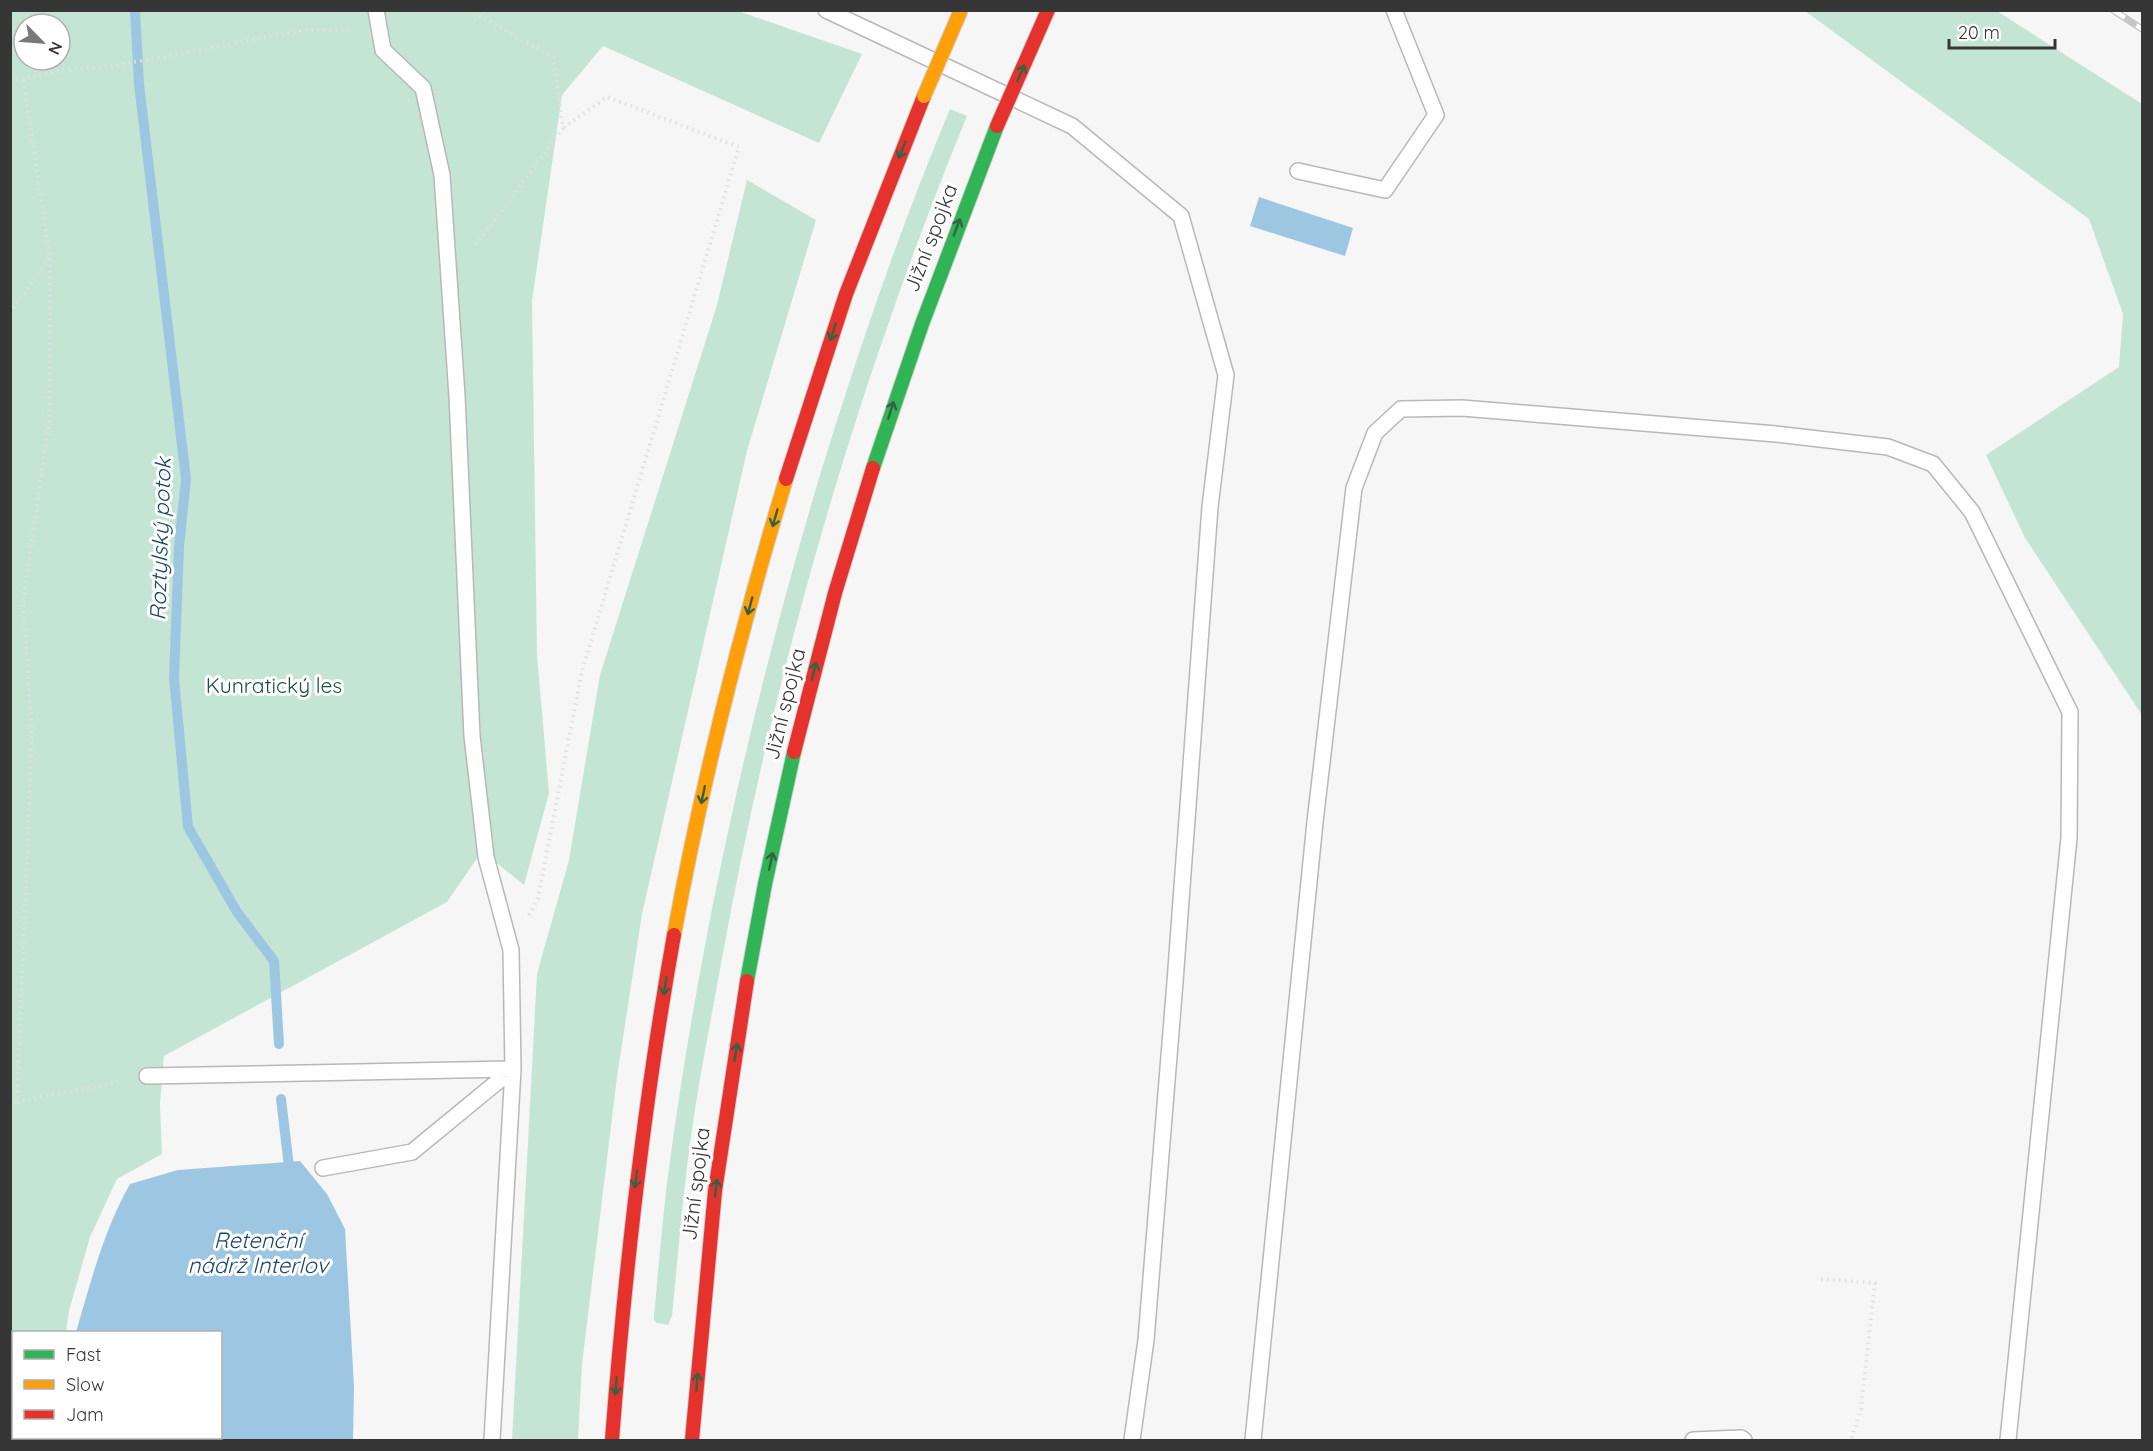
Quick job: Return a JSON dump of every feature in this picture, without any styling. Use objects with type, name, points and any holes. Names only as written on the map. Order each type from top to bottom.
[{"type":"highway","points":[[612,1440],[634,1192],[654,1052],[678,914],[707,776],[735,662],[799,434],[841,309],[879,207],[961,10]]},
{"type":"highway","name":"Jižní spojka","points":[[692,1440],[710,1235],[726,1110],[757,930],[784,796],[816,663],[873,466],[931,295],[997,126],[1048,10]]},
{"type":"lane","points":[[376,10],[383,50],[423,88],[442,175],[458,396],[472,736],[486,857],[511,950],[513,1069],[492,1440]]},
{"type":"lane","points":[[826,10],[1072,126],[1181,216],[1226,375],[1210,507],[1147,1328],[1132,1440]]},
{"type":"lane","points":[[1298,171],[1384,190],[1436,115],[1394,10]]},
{"type":"lane","points":[[1253,1440],[1317,811],[1354,488],[1375,433],[1401,409],[1462,408],[1776,434],[1888,447],[1933,464],[1972,512],[2070,712],[2069,838],[2008,1440]]},
{"type":"lane","points":[[147,1076],[513,1069]]},
{"type":"lane","points":[[323,1168],[412,1152],[513,1069]]},
{"type":"lane","points":[[1693,1440],[1741,1438],[1744,1440]]},
{"type":"path","points":[[469,10],[553,57],[563,128]]},
{"type":"path","points":[[10,81],[65,70],[111,66],[158,58],[299,31],[379,28]]},
{"type":"path","points":[[17,1102],[32,735],[22,602],[49,422],[50,257],[23,79]]},
{"type":"path","points":[[449,271],[490,227],[563,128],[607,97],[739,147],[582,670],[538,898],[511,950]]},
{"type":"path","points":[[10,313],[50,257]]},
{"type":"path","points":[[10,1104],[147,1076]]},
{"type":"path","points":[[1821,1279],[1875,1283],[1861,1410],[1851,1440]]},
{"type":"green space","name":"Kunratický les","points":[[735,10],[862,54],[819,143],[603,46],[562,95],[532,301],[537,655],[549,793],[524,885],[482,851],[447,902],[164,1056],[160,1104],[162,1154],[117,1179],[90,1237],[69,1311],[66,1331],[12,1331],[12,1439],[183,1440],[11,1440],[10,11]]},
{"type":"green space","points":[[1805,11],[1997,11],[2142,104],[2142,715],[2025,538],[1986,455],[2119,367],[2123,314],[2089,219]]},
{"type":"green space","points":[[950,109],[967,116],[888,324],[853,428],[792,640],[766,747],[742,855],[698,1091],[685,1185],[672,1316],[668,1325],[657,1323],[654,1316],[663,1218],[683,1073],[714,900],[752,729],[796,559],[834,429],[897,244]]},
{"type":"green space","points":[[747,180],[816,220],[747,451],[642,914],[617,1077],[582,1364],[578,1440],[512,1440],[537,974],[569,860],[600,675],[717,305]]},
{"type":"water","points":[[1259,197],[1353,228],[1345,256],[1250,226]]},
{"type":"water","name":"Retenční nádrž Interlov","points":[[300,1161],[327,1194],[345,1229],[354,1386],[353,1440],[218,1439],[222,1439],[222,1331],[76,1331],[105,1238],[130,1184],[178,1170]]},
{"type":"waterway","name":"Roztylský potok","points":[[135,10],[139,84],[186,479],[179,547],[174,678],[188,827],[237,912],[274,961],[279,1044]]},
{"type":"waterway","name":"Roztylský potok","points":[[281,1099],[290,1175]]},
{"type":"railway","points":[[2113,10],[2142,29]]},
{"type":"traffic: fast","points":[[873,468],[922,324],[997,126]]},
{"type":"traffic: fast","points":[[747,981],[765,884],[794,752]]},
{"type":"traffic: slow","points":[[924,96],[961,10]]},
{"type":"traffic: slow","points":[[674,935],[697,820],[724,706],[753,592],[786,479]]},
{"type":"traffic: jam","points":[[997,126],[1048,10]]},
{"type":"traffic: jam","points":[[786,479],[846,294],[924,96]]},
{"type":"traffic: jam","points":[[794,752],[835,593],[873,468]]},
{"type":"traffic: jam","points":[[612,1440],[637,1186],[653,1060],[674,935]]},
{"type":"traffic: jam","points":[[692,1440],[715,1191],[747,981]]}]
